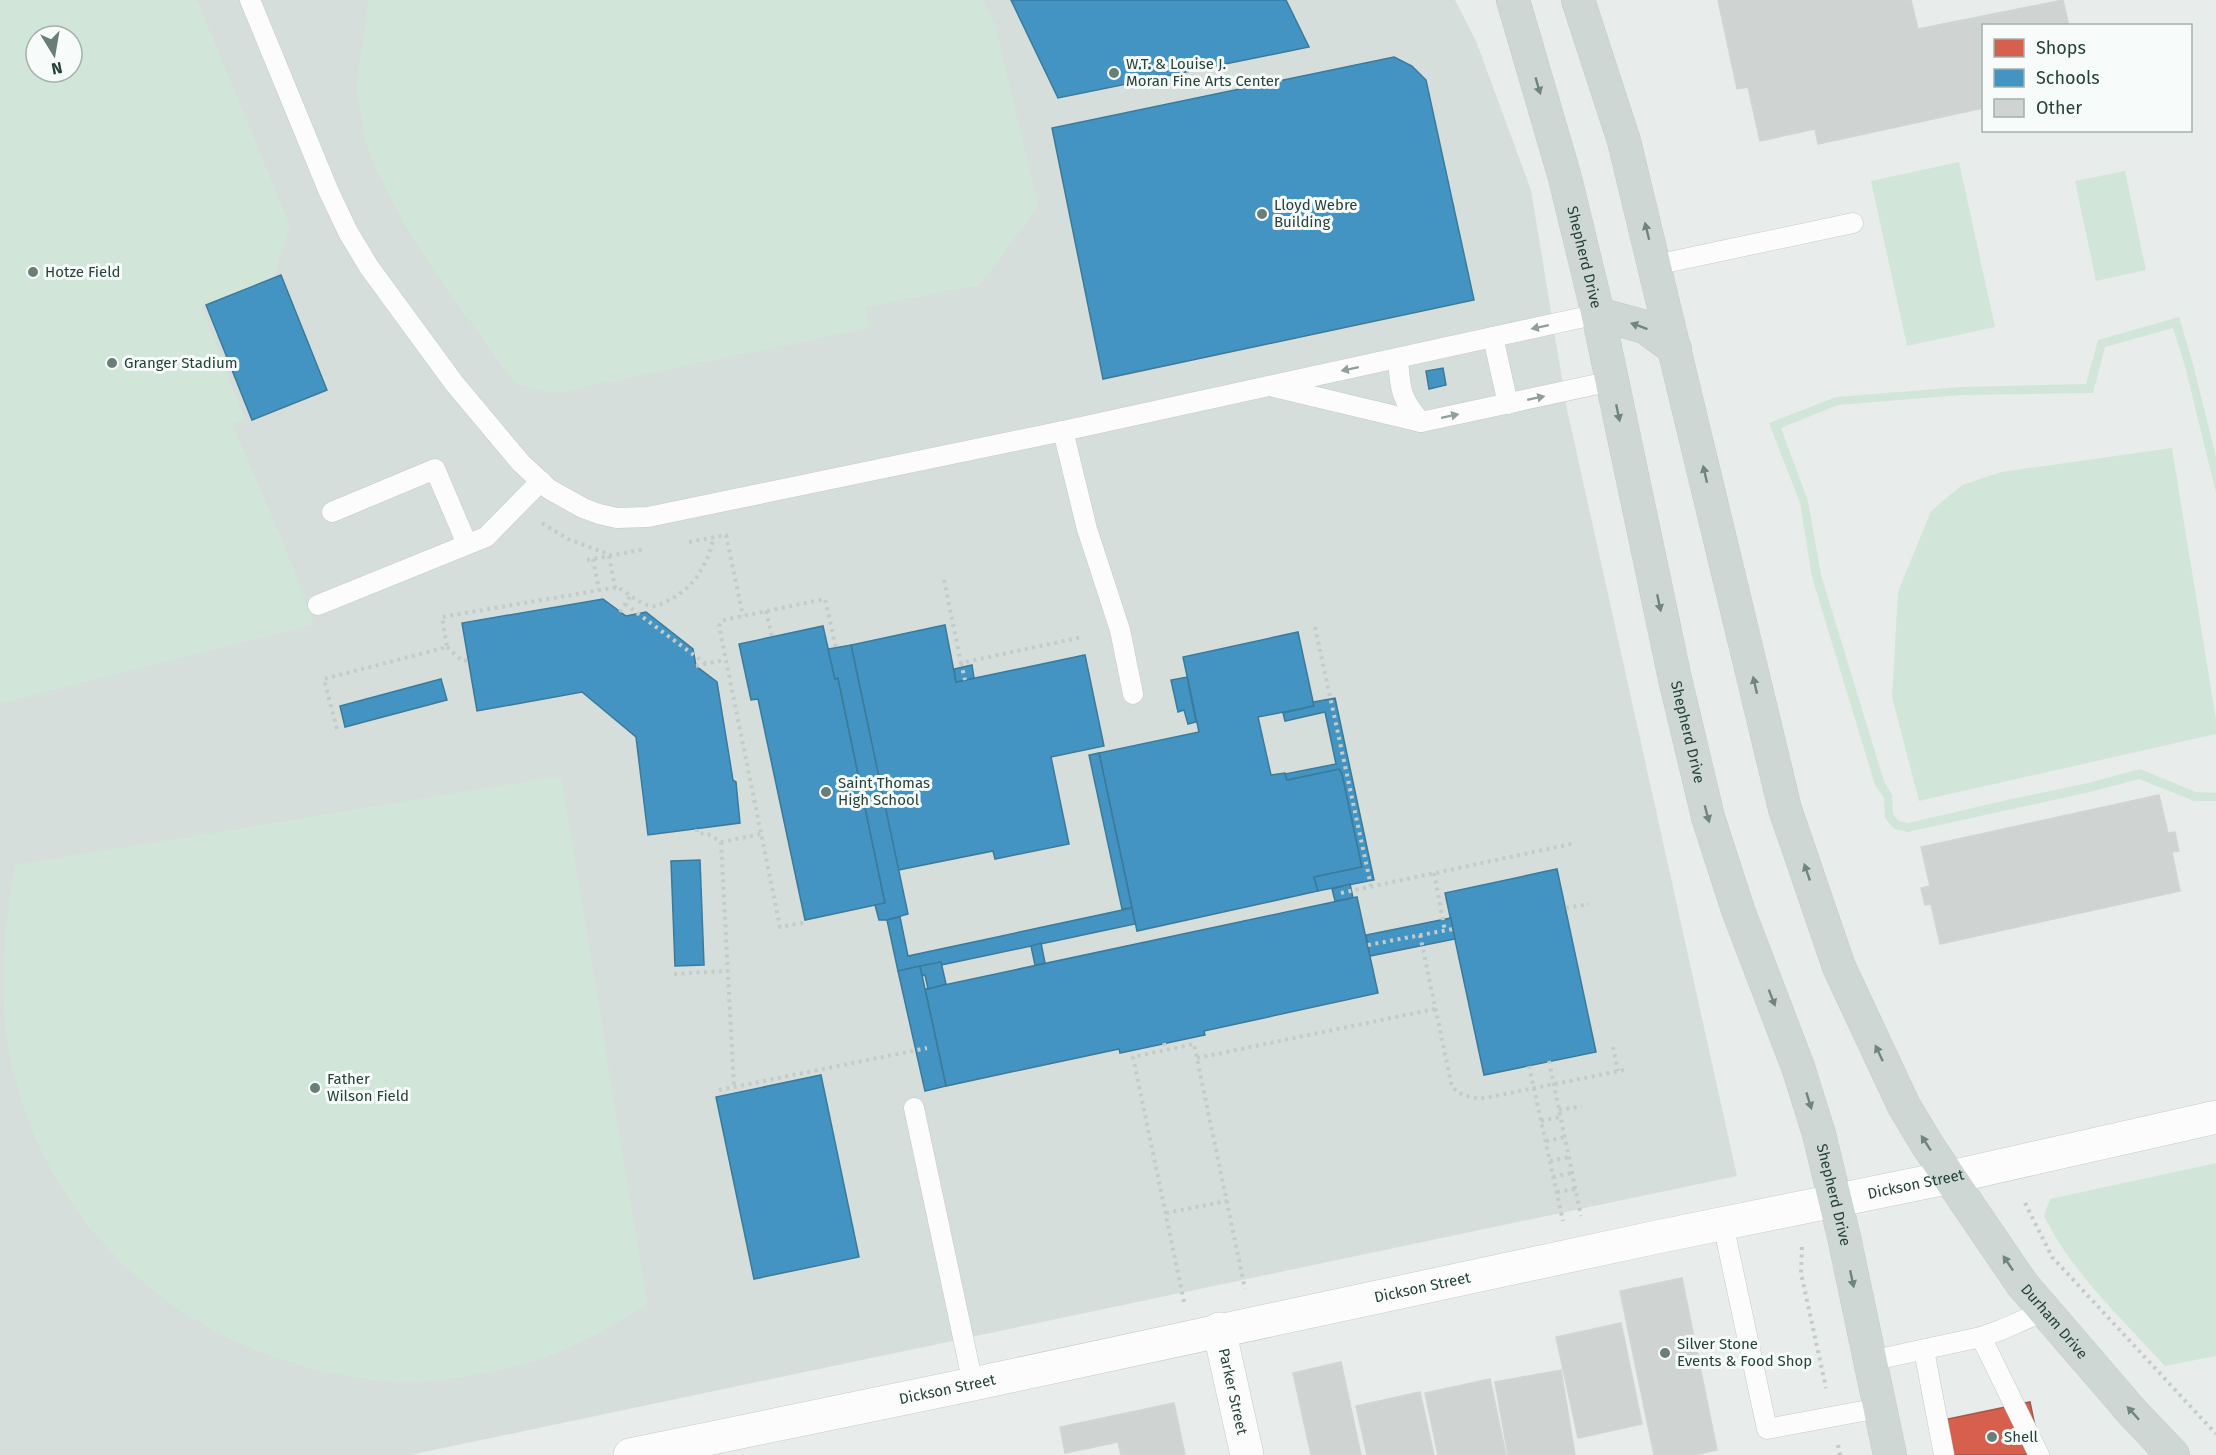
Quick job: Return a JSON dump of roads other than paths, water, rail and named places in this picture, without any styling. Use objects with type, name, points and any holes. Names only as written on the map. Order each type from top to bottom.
[{"type":"main road","points":[[1583,7],[1624,141],[1785,809],[1844,978],[1904,1106],[1928,1146],[1951,1177]]},
{"type":"main road","name":"Shepherd Drive","points":[[1515,10],[1565,178],[1598,314],[1675,678],[1708,817],[1738,910],[1798,1067],[1819,1134],[1890,1455]]},
{"type":"main road","points":[[1598,314],[1645,327],[1675,349]]},
{"type":"main road","name":"Durham Drive","points":[[1951,1177],[2022,1284],[2133,1413],[2173,1455]]},
{"type":"street","name":"Dickson Street","points":[[630,1455],[973,1384],[1219,1329],[1951,1177],[2216,1117]]},
{"type":"street","name":"Parker Street","points":[[1219,1329],[1247,1455]]},
{"type":"lane","points":[[250,0],[328,192],[369,267],[486,424],[521,463],[549,489],[599,514],[617,518],[648,517],[1063,431],[1598,314]]},
{"type":"lane","points":[[1655,265],[1853,223]]},
{"type":"lane","points":[[1493,337],[1508,404]]},
{"type":"lane","points":[[1398,358],[1400,387],[1406,405],[1421,422]]},
{"type":"lane","points":[[1269,386],[1421,422],[1612,381]]},
{"type":"lane","points":[[1063,431],[1087,529],[1120,630],[1133,694]]},
{"type":"lane","points":[[332,512],[435,469],[467,544]]},
{"type":"lane","points":[[318,605],[486,537],[541,481]]},
{"type":"lane","points":[[914,1107],[973,1384]]},
{"type":"lane","points":[[1723,1224],[1767,1429],[1879,1408]]},
{"type":"lane","points":[[1870,1361],[1981,1336],[2044,1311]]},
{"type":"lane","points":[[1981,1336],[2039,1455]]},
{"type":"lane","points":[[1924,1350],[1944,1455]]},
{"type":"place","name":"W.T. & Louise J. Moran Fine Arts Center","points":[[1114,73]]},
{"type":"place","name":"Lloyd Webre Building","points":[[1262,214]]},
{"type":"place","name":"Hotze Field","points":[[33,272]]},
{"type":"place","name":"Granger Stadium","points":[[112,363]]},
{"type":"place","name":"Saint Thomas High School","points":[[826,792]]},
{"type":"place","name":"Father Wilson Field","points":[[315,1088]]},
{"type":"place","name":"Silver Stone Events & Food Shop","points":[[1665,1353]]},
{"type":"place","name":"Shell","points":[[1992,1437]]}]
